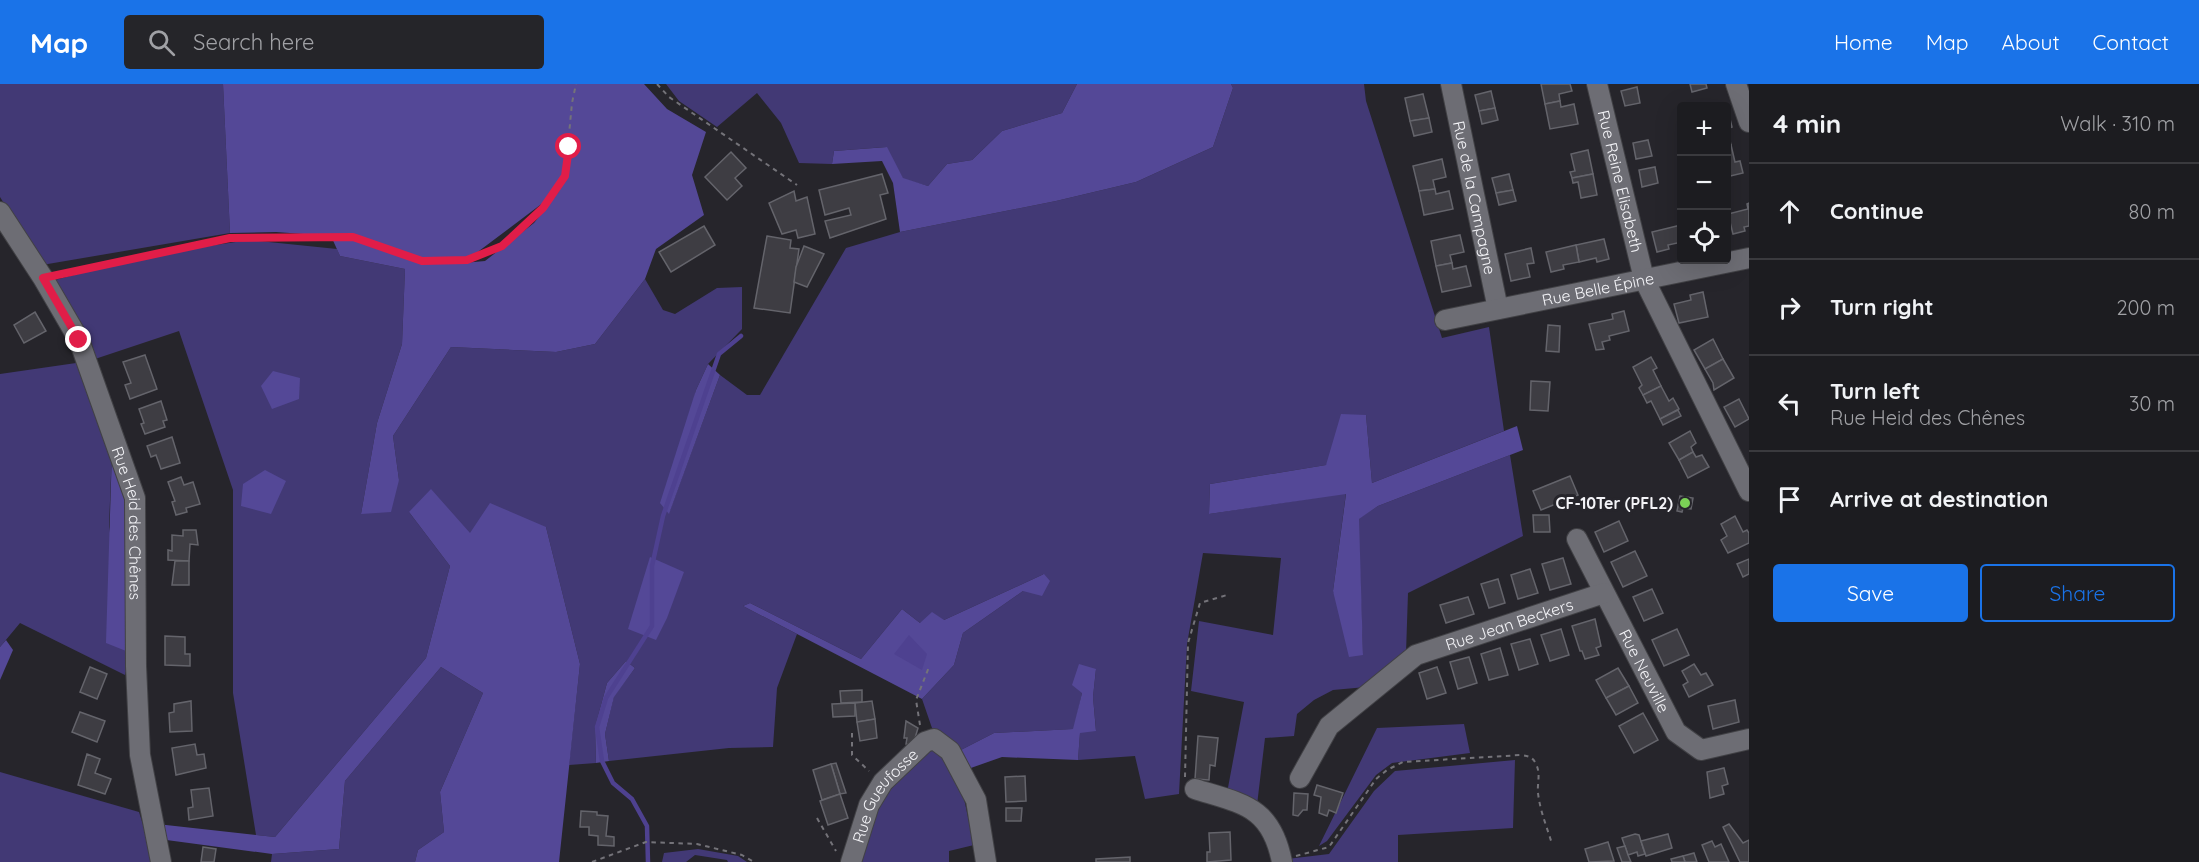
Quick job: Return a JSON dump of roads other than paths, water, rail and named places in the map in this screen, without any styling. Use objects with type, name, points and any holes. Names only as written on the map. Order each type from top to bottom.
[{"type":"street","name":"Rue de la Campagne","points":[[1451,84],[1498,309]]},
{"type":"street","name":"Rue Reine Elisabeth","points":[[1597,84],[1644,279],[1749,491]]},
{"type":"street","points":[[1736,84],[1749,122]]},
{"type":"street","name":"Rue Heid des Chênes","points":[[0,212],[43,278],[79,340],[135,498],[136,666],[140,755],[161,862]]},
{"type":"street","name":"Rue Belle Épine","points":[[1445,320],[1749,258]]},
{"type":"street","name":"Rue Neuville","points":[[1577,539],[1676,732],[1701,750],[1749,739]]},
{"type":"street","name":"Rue Jean Beckers","points":[[1300,778],[1329,726],[1416,655],[1604,593]]},
{"type":"street","name":"Rue Gueufosse","points":[[845,859],[869,805],[883,782],[929,740],[950,751],[976,800],[986,862]]},
{"type":"street","points":[[1195,789],[1257,812],[1275,834],[1282,861]]},
{"type":"waterway","points":[[648,862],[647,826],[632,799],[613,783],[602,761],[597,727],[606,698],[652,626],[652,566],[663,516],[719,354],[741,336]]},
{"type":"place","name":"CF-10Ter (PFL2)","points":[[1685,503]]}]
